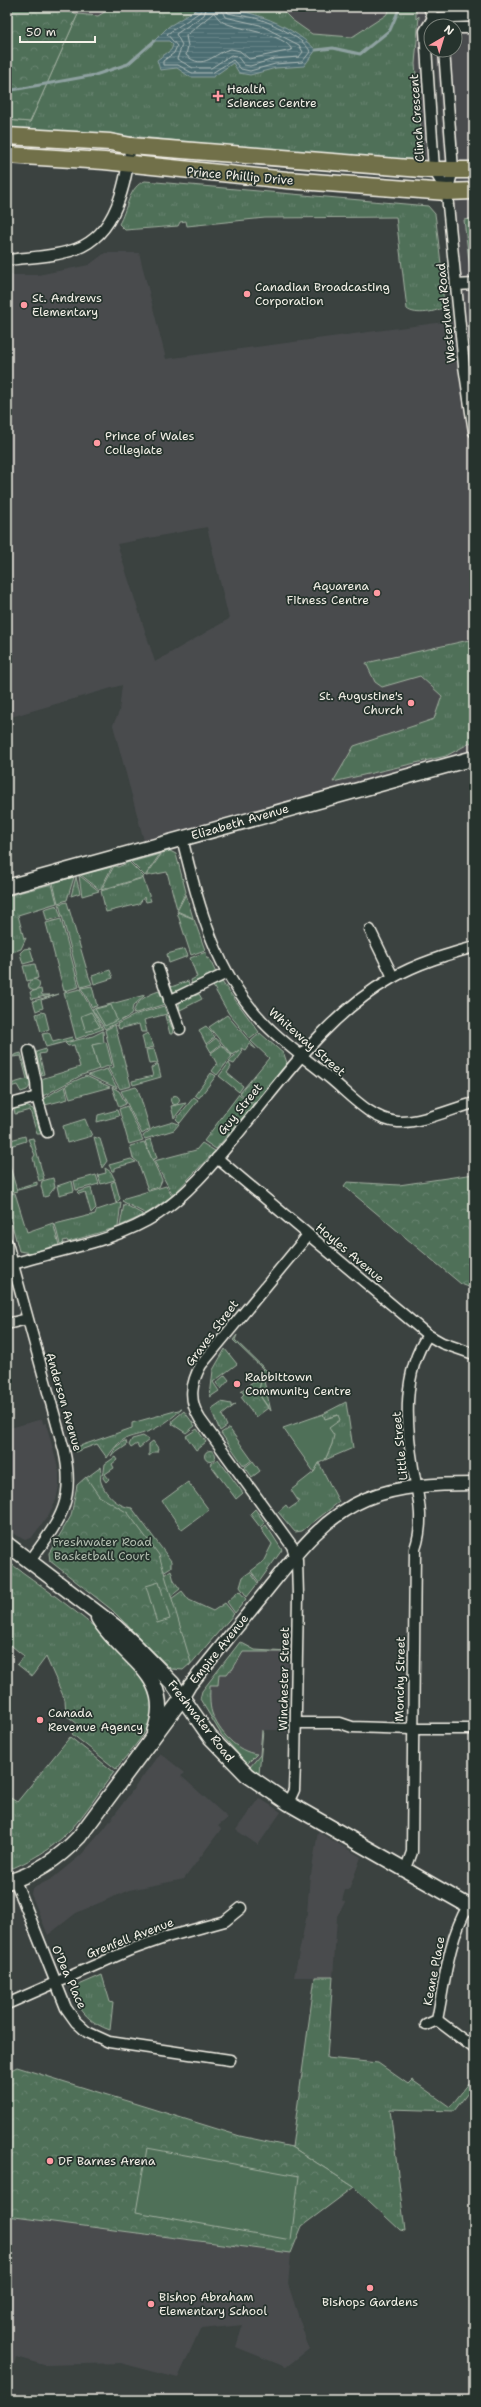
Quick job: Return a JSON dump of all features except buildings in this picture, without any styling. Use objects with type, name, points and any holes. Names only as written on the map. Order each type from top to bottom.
[{"type":"main road","name":"Prince Phillip Drive","points":[[7,136],[110,142],[131,146],[434,170],[474,170]]},
{"type":"main road","name":"Prince Phillip Drive","points":[[7,155],[128,164],[288,180],[447,192],[474,191]]},
{"type":"main road","name":"Elizabeth Avenue","points":[[7,887],[474,758]]},
{"type":"main road","name":"Freshwater Road","points":[[7,1544],[94,1612],[116,1627],[133,1643],[173,1684],[210,1737],[235,1765],[288,1803],[471,1907]]},
{"type":"main road","points":[[94,1612],[105,1630],[154,1682],[160,1708],[153,1738]]},
{"type":"main road","name":"Empire Avenue","points":[[11,1881],[42,1868],[70,1847],[92,1821],[182,1697]]},
{"type":"street","points":[[428,7],[433,18],[474,16]]},
{"type":"street","points":[[463,28],[474,28]]},
{"type":"street","name":"Clinch Crescent","points":[[427,58],[434,170],[447,192]]},
{"type":"street","points":[[445,58],[453,170],[447,192]]},
{"type":"street","points":[[7,260],[76,249],[96,237],[114,210],[128,164],[131,146]]},
{"type":"street","name":"Westerland Road","points":[[447,192],[456,285],[474,432]]},
{"type":"street","points":[[456,285],[474,284]]},
{"type":"street","name":"Whiteway Street","points":[[182,838],[203,920],[227,973],[258,1016],[301,1055],[367,1109],[389,1120],[408,1121],[474,1103]]},
{"type":"street","points":[[370,930],[393,977]]},
{"type":"street","name":"Guy Street","points":[[13,1264],[113,1236],[146,1221],[185,1192],[217,1158],[301,1055],[353,1003],[393,977],[428,961],[474,948]]},
{"type":"street","points":[[158,968],[180,1029]]},
{"type":"street","points":[[169,1001],[227,973]]},
{"type":"street","points":[[29,1051],[36,1082],[37,1097],[47,1132]]},
{"type":"street","points":[[7,1105],[37,1097]]},
{"type":"street","name":"Hoyles Avenue","points":[[217,1158],[428,1335],[442,1343],[474,1354]]},
{"type":"street","name":"Graves Street","points":[[296,1555],[292,1546],[200,1419],[193,1404],[192,1392],[196,1375],[202,1365],[308,1235]]},
{"type":"street","name":"Anderson Avenue","points":[[7,1243],[64,1450],[68,1484],[62,1515],[30,1561]]},
{"type":"street","points":[[7,1324],[27,1319]]},
{"type":"street","name":"Little Street","points":[[417,1487],[409,1433],[409,1390],[415,1357],[428,1335]]},
{"type":"street","name":"Empire Avenue","points":[[182,1697],[190,1685],[296,1555],[326,1523],[348,1508],[387,1492],[417,1487],[474,1484]]},
{"type":"street","name":"Monchy Street","points":[[405,1870],[412,1852],[412,1729],[415,1549],[421,1533],[420,1501],[417,1487]]},
{"type":"street","name":"Winchester Street","points":[[288,1803],[294,1790],[297,1723],[298,1596],[296,1555]]},
{"type":"street","points":[[297,1723],[340,1724],[352,1727],[412,1729],[474,1728]]},
{"type":"street","name":"O'Dea Place","points":[[11,1881],[66,2008],[76,2022],[98,2038],[120,2044],[230,2060]]},
{"type":"street","name":"Keane Place","points":[[437,2020],[452,1939],[457,1924],[471,1907]]},
{"type":"street","name":"Grenfell Avenue","points":[[7,2004],[148,1943],[225,1920],[241,1908]]},
{"type":"street","name":"Keane Place","points":[[426,2025],[437,2020]]},
{"type":"street","name":"Keane Place","points":[[437,2020],[474,2048]]},
{"type":"shaded area","points":[[7,7],[474,7],[474,758],[146,848],[113,725],[119,712],[122,685],[7,718],[7,275],[38,275],[89,265],[105,253],[139,253],[166,359],[459,320],[436,58],[463,58],[463,18],[423,18],[423,58],[427,58],[433,170],[7,136]],"holes":[[[207,527],[229,619],[155,662],[117,544]]]},
{"type":"shaded area","points":[[42,1419],[43,1424],[46,1423],[59,1472],[59,1486],[56,1500],[48,1516],[32,1537],[25,1540],[7,1530],[7,1429]]},
{"type":"shaded area","points":[[240,1642],[255,1650],[288,1652],[287,1733],[282,1730],[263,1730],[259,1774],[240,1758],[221,1734],[200,1699],[202,1691]]},
{"type":"shaded area","points":[[160,1753],[185,1773],[181,1776],[228,1818],[218,1826],[221,1829],[184,1879],[129,1890],[76,1913],[48,1935],[31,1894],[32,1889],[53,1878],[81,1855],[104,1829]]},
{"type":"shaded area","points":[[259,1798],[281,1812],[258,1845],[236,1830]]},
{"type":"shaded area","points":[[318,1832],[361,1857],[349,1890],[345,1890],[342,1900],[345,1902],[337,1917],[333,1977],[294,1977],[307,1914],[310,1875]]},
{"type":"shaded area","name":"Bishop Abraham Elementary School","points":[[7,2216],[291,2253],[288,2284],[309,2349],[286,2367],[236,2347],[243,2325],[200,2329],[178,2378],[121,2363],[44,2365],[16,2357],[7,2388]]},
{"type":"green space","points":[[7,7],[51,7],[78,14],[30,122],[7,120]]},
{"type":"green space","name":"Health Sciences Centre","points":[[113,7],[279,7],[292,20],[312,34],[352,37],[386,15],[391,7],[416,7],[416,19],[419,16],[415,64],[423,152],[415,158],[418,161],[355,158],[140,137],[7,129],[7,120],[30,122],[78,14],[98,16]]},
{"type":"green space","points":[[145,181],[428,206],[435,214],[443,281],[441,283],[445,306],[437,310],[421,313],[407,309],[396,217],[265,218],[187,226],[186,221],[180,222],[178,226],[125,230],[119,224],[129,199],[135,188]]},
{"type":"green space","points":[[474,218],[474,272],[470,268],[464,220]]},
{"type":"green space","points":[[469,640],[474,660],[474,734],[472,742],[446,756],[333,782],[354,746],[434,719],[442,696],[420,676],[382,687],[375,682],[366,663]]},
{"type":"green space","points":[[170,851],[176,854],[186,892],[177,909],[167,872],[146,876],[162,853]]},
{"type":"green space","points":[[160,854],[145,876],[131,862]]},
{"type":"green space","points":[[129,862],[144,877],[101,890],[114,866],[118,867]]},
{"type":"green space","points":[[112,867],[100,890],[81,875]]},
{"type":"green space","points":[[80,876],[99,891],[82,896]]},
{"type":"green space","points":[[74,877],[67,900],[58,903],[53,883]]},
{"type":"green space","points":[[76,877],[80,893],[71,896]]},
{"type":"green space","points":[[143,878],[151,901],[146,902],[144,897],[139,904],[106,912],[101,891]]},
{"type":"green space","points":[[52,884],[57,903],[18,915],[24,939],[26,938],[21,949],[7,954],[7,896]]},
{"type":"green space","points":[[186,894],[193,918],[177,911]]},
{"type":"green space","points":[[67,902],[92,984],[81,987],[59,904]]},
{"type":"green space","points":[[57,905],[61,917],[47,921],[44,909]]},
{"type":"green space","points":[[177,912],[194,919],[205,950],[191,955]]},
{"type":"green space","points":[[61,919],[79,987],[64,991],[46,923]]},
{"type":"green space","points":[[30,948],[34,961],[23,964],[20,953],[24,949]]},
{"type":"green space","points":[[185,949],[188,956],[169,963],[167,954]]},
{"type":"green space","points":[[206,952],[207,959],[209,958],[216,973],[192,986],[191,980],[197,977],[190,958]]},
{"type":"green space","points":[[35,964],[38,978],[27,981],[23,966]]},
{"type":"green space","points":[[110,970],[113,978],[94,984],[92,976]]},
{"type":"green space","points":[[34,979],[38,981],[40,985],[38,989],[34,991],[30,989],[28,985],[30,981]]},
{"type":"green space","points":[[188,981],[190,987],[174,993],[171,987]]},
{"type":"green space","points":[[222,982],[259,1032],[250,1039],[229,1014],[213,986]]},
{"type":"green space","points":[[92,986],[97,1006],[92,1007],[81,988]]},
{"type":"green space","points":[[41,989],[42,995],[50,995],[32,999],[30,992]]},
{"type":"green space","points":[[80,989],[103,1029],[76,1039],[64,993]]},
{"type":"green space","points":[[159,991],[165,1004],[133,1014],[136,1005],[142,999]]},
{"type":"green space","points":[[59,994],[41,1000],[43,1008],[36,1011],[33,1001]]},
{"type":"green space","points":[[199,994],[202,999],[180,1010],[179,1003]]},
{"type":"green space","points":[[145,995],[133,1006],[131,1015],[105,1029],[92,1009]]},
{"type":"green space","points":[[111,1005],[117,1020],[105,1026],[95,1009]]},
{"type":"green space","points":[[164,1006],[167,1014],[144,1020],[147,1032],[141,1032],[139,1024],[119,1029],[117,1024],[137,1014]]},
{"type":"green space","points":[[42,1012],[45,1013],[49,1029],[41,1032],[36,1014]]},
{"type":"green space","points":[[91,1012],[100,1027],[86,1032],[81,1016]]},
{"type":"green space","points":[[167,1015],[173,1030],[172,1034],[170,1034],[165,1016]]},
{"type":"green space","points":[[227,1015],[256,1049],[249,1044],[245,1050],[241,1048],[242,1053],[234,1064],[229,1062],[239,1050],[232,1055],[209,1027]]},
{"type":"green space","points":[[115,1025],[131,1086],[120,1089],[108,1068],[114,1067],[105,1030]]},
{"type":"green space","points":[[206,1026],[215,1037],[206,1044],[199,1030]]},
{"type":"green space","points":[[103,1031],[104,1043],[92,1045],[99,1069],[82,1075],[43,1096],[41,1079],[80,1067],[74,1045],[68,1046],[65,1043],[93,1036]]},
{"type":"green space","points":[[148,1033],[154,1047],[145,1049],[142,1036]]},
{"type":"green space","points":[[260,1033],[284,1054],[287,1063],[254,1104],[240,1093],[269,1058],[251,1041]]},
{"type":"green space","points":[[42,1034],[50,1034],[53,1042],[72,1037],[73,1040],[46,1047]]},
{"type":"green space","points":[[216,1038],[221,1044],[211,1052],[207,1045]]},
{"type":"green space","points":[[106,1042],[112,1065],[99,1069],[92,1045]]},
{"type":"green space","points":[[222,1045],[232,1056],[217,1075],[212,1071],[217,1064],[211,1053]]},
{"type":"green space","points":[[46,1049],[45,1053],[39,1054],[44,1074],[42,1075],[36,1052]]},
{"type":"green space","points":[[154,1049],[158,1063],[149,1064],[146,1050]]},
{"type":"green space","points":[[21,1053],[31,1085],[27,1090],[21,1092],[17,1085],[7,1088],[7,1085],[27,1079],[21,1056],[13,1057],[14,1055]]},
{"type":"green space","points":[[229,1063],[231,1067],[227,1073],[243,1086],[239,1092],[219,1076]]},
{"type":"green space","points":[[158,1064],[161,1077],[133,1085],[132,1081],[153,1076],[151,1068]]},
{"type":"green space","points":[[107,1069],[117,1088],[88,1075]]},
{"type":"green space","points":[[211,1073],[216,1076],[199,1098],[195,1095]]},
{"type":"green space","points":[[86,1076],[110,1087],[70,1098],[66,1085]]},
{"type":"green space","points":[[65,1086],[68,1099],[45,1105],[44,1098]]},
{"type":"green space","points":[[112,1087],[119,1091],[126,1104],[119,1107]]},
{"type":"green space","points":[[136,1087],[138,1089],[150,1129],[142,1134],[121,1091]]},
{"type":"green space","points":[[239,1094],[253,1105],[216,1149],[204,1141]]},
{"type":"green space","points":[[175,1095],[180,1100],[175,1105],[170,1100]]},
{"type":"green space","points":[[194,1097],[198,1100],[180,1123],[176,1119]]},
{"type":"green space","points":[[186,1103],[174,1118],[171,1106]]},
{"type":"green space","points":[[26,1106],[33,1109],[41,1134],[37,1134],[30,1110],[15,1114],[14,1109]]},
{"type":"green space","points":[[127,1106],[143,1140],[129,1144],[119,1109]]},
{"type":"green space","points":[[117,1110],[119,1116],[97,1122],[98,1115]]},
{"type":"green space","points":[[85,1119],[92,1136],[67,1143],[63,1126]]},
{"type":"green space","points":[[173,1122],[179,1124],[174,1130],[145,1139],[143,1136],[153,1128]]},
{"type":"green space","points":[[25,1136],[26,1141],[7,1147],[7,1141]]},
{"type":"green space","points":[[94,1137],[100,1139],[107,1161],[102,1168]]},
{"type":"green space","points":[[33,1138],[44,1179],[39,1181],[33,1158],[35,1155],[28,1139]]},
{"type":"green space","points":[[151,1139],[157,1158],[152,1160],[145,1141]]},
{"type":"green space","points":[[144,1142],[162,1180],[159,1187],[148,1190],[138,1162],[133,1158],[130,1146]]},
{"type":"green space","points":[[202,1143],[215,1151],[173,1195],[154,1161],[196,1150]]},
{"type":"green space","points":[[7,1156],[17,1191],[7,1194]]},
{"type":"green space","points":[[131,1159],[136,1162],[114,1168],[114,1171],[112,1171],[109,1165]]},
{"type":"green space","points":[[105,1168],[111,1172],[115,1180],[101,1184],[98,1175],[106,1173]]},
{"type":"green space","points":[[474,1174],[474,1289],[461,1284],[344,1186],[347,1182],[399,1185]]},
{"type":"green space","points":[[96,1175],[99,1184],[76,1190],[74,1181]]},
{"type":"green space","points":[[53,1178],[55,1187],[48,1196],[44,1197],[41,1186],[42,1181]]},
{"type":"green space","points":[[72,1181],[74,1191],[59,1195],[57,1186]]},
{"type":"green space","points":[[115,1181],[120,1199],[116,1203],[111,1183]]},
{"type":"green space","points":[[37,1182],[37,1185],[18,1190],[18,1188]]},
{"type":"green space","points":[[166,1186],[172,1196],[146,1214],[122,1201],[125,1198]]},
{"type":"green space","points":[[91,1188],[96,1208],[91,1213],[85,1192],[79,1194],[77,1192]]},
{"type":"green space","points":[[15,1193],[27,1232],[53,1223],[59,1245],[31,1253],[19,1251],[7,1206],[7,1195]]},
{"type":"green space","points":[[121,1202],[118,1227],[68,1242],[67,1240],[63,1241],[64,1243],[60,1244],[55,1224],[95,1214],[97,1210]]},
{"type":"green space","points":[[124,1204],[144,1215],[120,1226]]},
{"type":"green space","points":[[237,1335],[235,1340],[270,1374],[264,1381],[271,1411],[258,1393],[261,1381],[258,1374],[263,1369],[233,1340]]},
{"type":"green space","points":[[225,1349],[237,1364],[213,1382],[219,1391],[210,1397],[213,1370]]},
{"type":"green space","points":[[225,1375],[229,1380],[221,1389],[216,1383]]},
{"type":"green space","points":[[261,1381],[258,1393],[268,1408],[256,1417],[241,1397],[244,1394],[241,1391],[251,1383]]},
{"type":"green space","points":[[221,1402],[231,1404],[231,1407],[236,1404],[222,1415],[227,1426],[220,1431],[211,1409]]},
{"type":"green space","points":[[346,1402],[353,1448],[325,1460],[332,1444],[329,1428],[338,1415],[325,1419],[323,1414]]},
{"type":"green space","points":[[182,1409],[158,1427],[123,1440],[113,1449],[107,1458],[97,1444],[75,1452],[74,1448],[132,1428],[132,1423]]},
{"type":"green space","points":[[184,1411],[195,1426],[186,1433],[172,1424],[173,1420]]},
{"type":"green space","points":[[323,1414],[325,1419],[338,1415],[340,1420],[329,1428],[334,1435],[332,1444],[325,1460],[319,1463],[314,1472],[283,1428]]},
{"type":"green space","points":[[229,1428],[252,1460],[244,1466],[221,1433]]},
{"type":"green space","points":[[197,1429],[206,1442],[196,1450],[186,1436]]},
{"type":"green space","points":[[143,1436],[149,1440],[139,1448],[137,1444],[131,1448],[129,1445],[132,1439]]},
{"type":"green space","points":[[126,1441],[127,1445],[111,1456],[116,1447]]},
{"type":"green space","points":[[153,1441],[158,1448],[157,1452],[154,1452],[149,1456],[149,1444]]},
{"type":"green space","points":[[210,1450],[214,1452],[216,1456],[214,1460],[210,1462],[206,1460],[204,1456],[206,1452]]},
{"type":"green space","points":[[115,1457],[117,1460],[112,1464],[114,1468],[105,1474],[109,1479],[106,1482],[103,1478],[105,1464]]},
{"type":"green space","points":[[218,1459],[243,1493],[236,1499],[210,1464]]},
{"type":"green space","points":[[253,1461],[260,1471],[252,1477],[245,1467]]},
{"type":"green space","points":[[319,1463],[339,1502],[302,1531],[295,1532],[278,1512],[286,1505],[289,1509],[299,1502],[291,1490],[314,1472]]},
{"type":"green space","points":[[101,1467],[101,1480],[103,1487],[109,1496],[118,1503],[132,1508],[171,1561],[171,1567],[160,1574],[82,1481]]},
{"type":"green space","name":"Freshwater Road Basketball Court","points":[[86,1477],[99,1496],[128,1513],[159,1555],[191,1663],[183,1670],[171,1669],[112,1610],[50,1561],[49,1553],[71,1516],[77,1485]]},
{"type":"green space","points":[[188,1482],[209,1510],[182,1530],[162,1501]]},
{"type":"green space","points":[[255,1509],[265,1523],[260,1527],[250,1514]]},
{"type":"green space","points":[[266,1525],[282,1550],[259,1582],[251,1571],[263,1562],[272,1544],[261,1529]]},
{"type":"green space","points":[[7,1561],[64,1603],[107,1638],[140,1673],[150,1689],[153,1708],[148,1726],[140,1739],[116,1769],[72,1734],[79,1725],[66,1715],[65,1700],[46,1657],[32,1676],[17,1664],[24,1656],[7,1642]]},
{"type":"green space","points":[[171,1570],[174,1581],[180,1589],[170,1597],[161,1577]]},
{"type":"green space","points":[[250,1572],[258,1583],[247,1597],[240,1587],[243,1577]]},
{"type":"green space","points":[[159,1582],[170,1619],[157,1623],[146,1586]]},
{"type":"green space","points":[[182,1591],[189,1600],[213,1611],[225,1603],[234,1614],[189,1666],[171,1599]]},
{"type":"green space","points":[[239,1591],[246,1599],[235,1613],[227,1602]]},
{"type":"green space","points":[[240,1642],[255,1650],[288,1652],[243,1652],[232,1670],[230,1670],[227,1674],[219,1674],[218,1685],[210,1685],[211,1710],[219,1727],[236,1745],[257,1754],[247,1764],[221,1734],[200,1699],[202,1691]]},
{"type":"green space","points":[[287,1695],[286,1715],[282,1709],[283,1698]]},
{"type":"green space","points":[[262,1730],[259,1774],[250,1767],[260,1755]]},
{"type":"green space","points":[[70,1737],[114,1772],[82,1816],[61,1839],[32,1859],[13,1868],[7,1866],[7,1796],[17,1802]]},
{"type":"green space","points":[[102,1975],[110,2002],[113,2003],[110,2030],[92,2021],[83,2012],[74,1994],[79,1985]]},
{"type":"green space","points":[[315,1977],[333,1977],[327,2058],[378,2063],[408,2084],[412,2080],[450,2107],[474,2077],[474,2085],[454,2111],[390,2109],[405,2231],[400,2230],[354,2187],[292,2147]]},
{"type":"green space","points":[[17,2067],[240,2136],[292,2147],[354,2187],[302,2226],[291,2253],[7,2216],[7,2072]]},
{"type":"green space","points":[[147,2148],[299,2176],[291,2240],[136,2212]]},
{"type":"water","points":[[200,7],[232,10],[263,17],[291,31],[316,50],[304,66],[276,68],[250,75],[239,73],[233,63],[213,77],[190,77],[177,68],[160,70],[157,60],[171,50],[173,45],[169,41],[154,41],[168,27]]},
{"type":"waterway","points":[[316,50],[333,48],[360,54],[390,30],[400,7]]},
{"type":"waterway","points":[[7,91],[95,75],[128,64],[154,41]]},
{"type":"place","name":"Health Sciences Centre","points":[[218,96]]},
{"type":"place","name":"Canadian Broadcasting Corporation","points":[[247,294]]},
{"type":"place","name":"St. Andrews Elementary","points":[[24,305]]},
{"type":"place","name":"Prince of Wales Collegiate","points":[[97,443]]},
{"type":"place","name":"Aquarena Fitness Centre","points":[[377,593]]},
{"type":"place","name":"St. Augustine's Church","points":[[411,703]]},
{"type":"place","name":"Rabbittown Community Centre","points":[[237,1384]]},
{"type":"place","name":"Canada Revenue Agency","points":[[40,1720]]},
{"type":"place","name":"DF Barnes Arena","points":[[50,2161]]},
{"type":"place","name":"Bishops Gardens","points":[[370,2288]]},
{"type":"place","name":"Bishop Abraham Elementary School","points":[[151,2304]]}]
